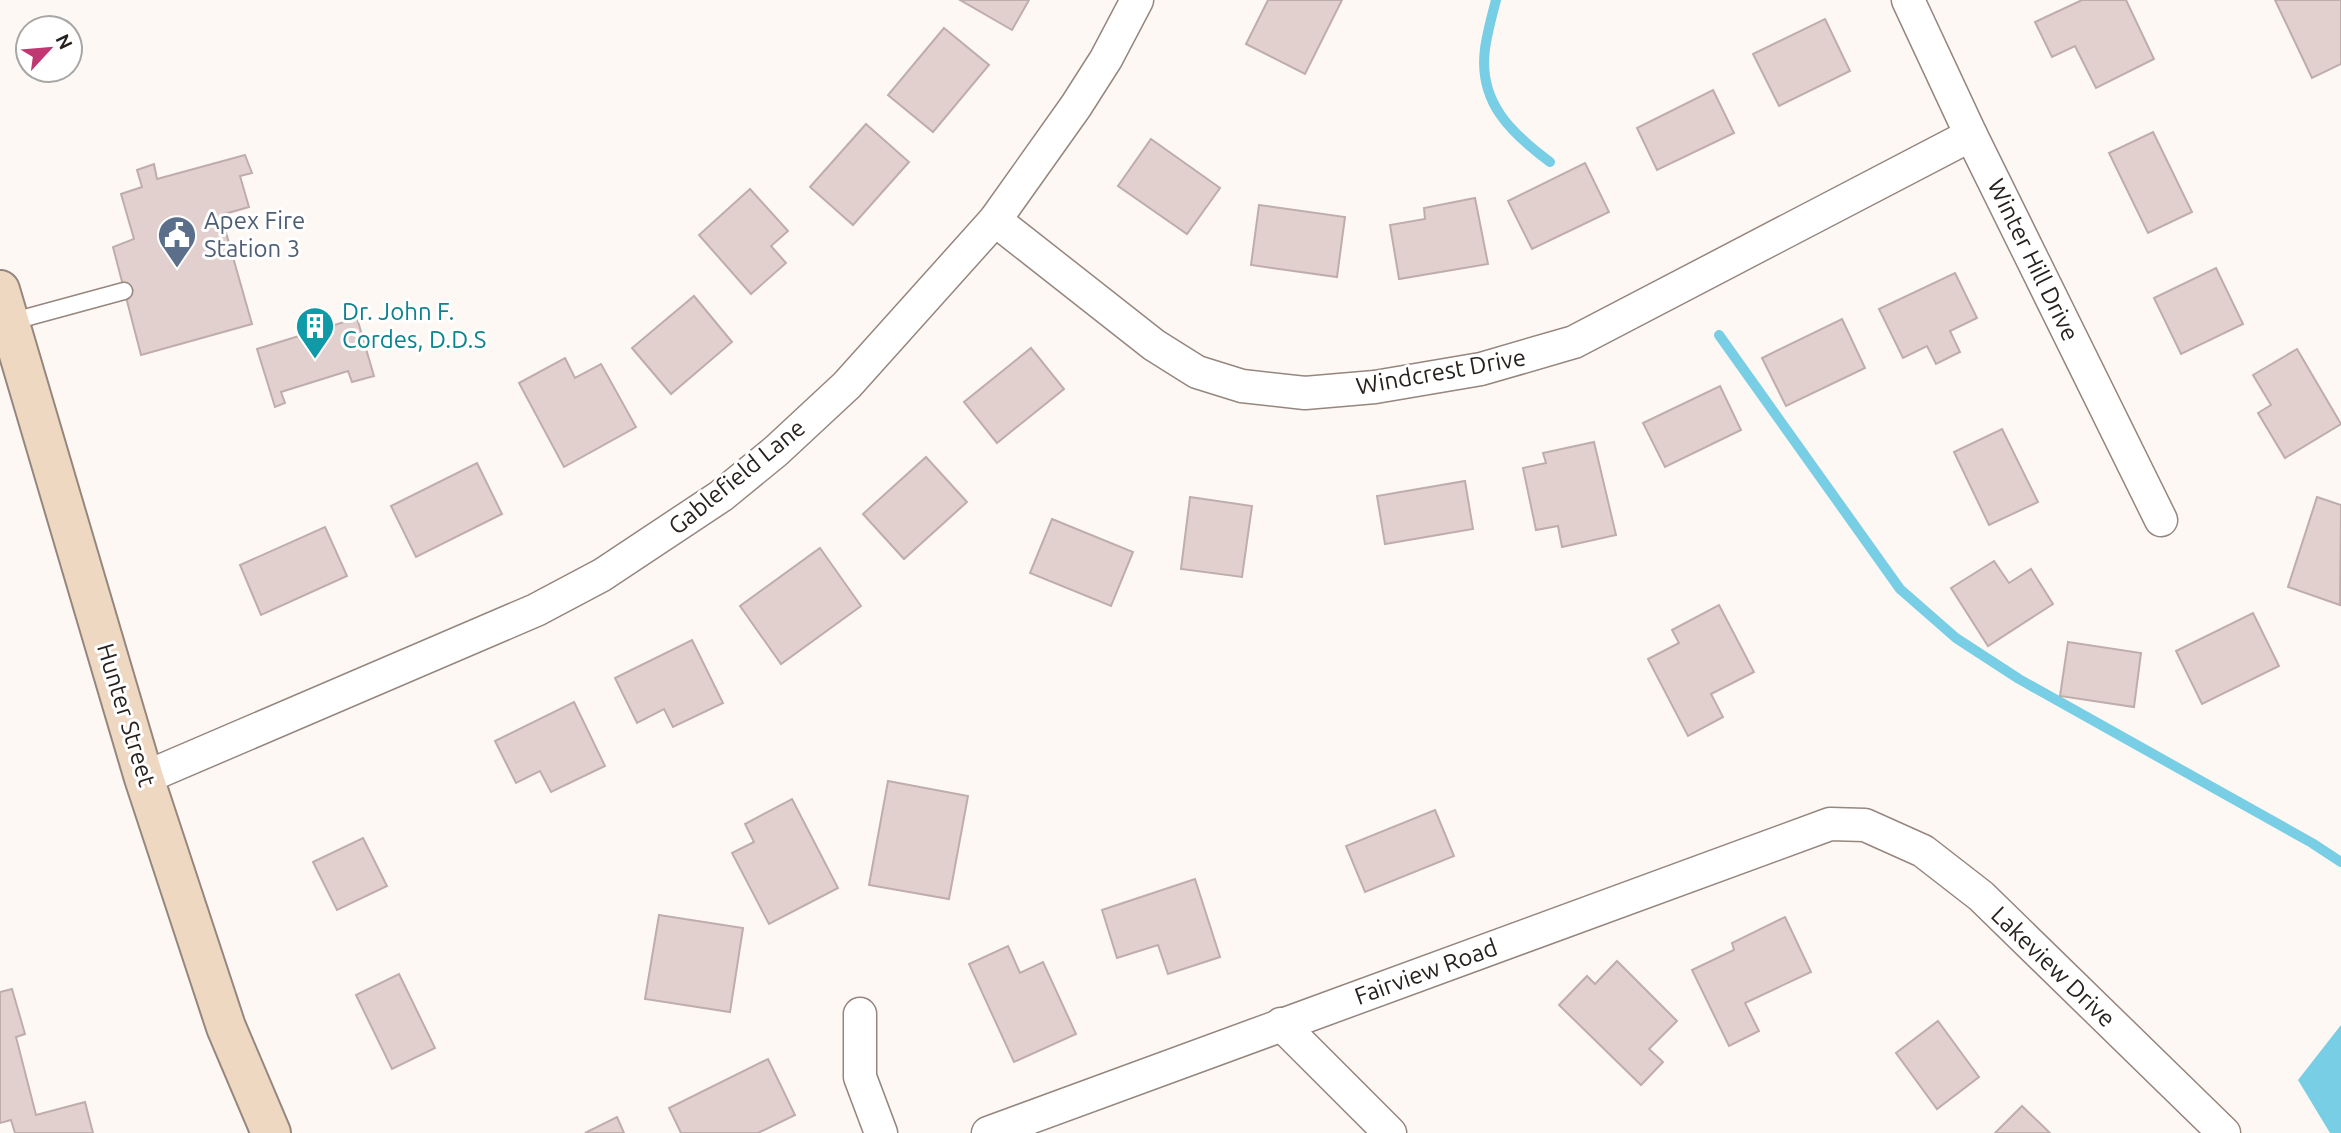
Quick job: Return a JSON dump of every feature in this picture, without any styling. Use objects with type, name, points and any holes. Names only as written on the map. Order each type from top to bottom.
[{"type":"street","name":"Gablefield Lane","points":[[144,778],[536,610],[602,575],[730,489],[776,451],[847,385],[995,220],[1076,106],[1106,59],[1137,0]]},
{"type":"street","name":"Winter Hill Drive","points":[[1908,0],[1971,135],[2161,520]]},
{"type":"street","name":"Windcrest Drive","points":[[995,220],[1154,345],[1197,372],[1255,388],[1305,393],[1352,389],[1481,369],[1574,342],[1971,135]]},
{"type":"street","name":"Hunter Street","points":[[5,306],[144,778],[226,1027],[271,1133]]},
{"type":"street","name":"Fairview Road","points":[[988,1133],[1830,824],[1865,825]]},
{"type":"street","name":"Lakeview Drive","points":[[1865,825],[1923,851],[1981,896],[2224,1133]]},
{"type":"street","points":[[860,1014],[860,1077],[881,1133]]},
{"type":"street","points":[[1281,1024],[1390,1133]]},
{"type":"lane","points":[[5,306],[124,291]]},
{"type":"water","points":[[2341,1025],[2341,1133],[2330,1133],[2298,1080]]},
{"type":"building","points":[[960,0],[1029,0],[1012,30]]},
{"type":"building","points":[[1268,0],[1342,0],[1305,74],[1246,44]]},
{"type":"building","points":[[2082,0],[2126,0],[2154,59],[2096,88],[2075,46],[2052,57],[2035,22]]},
{"type":"building","points":[[2275,0],[2341,0],[2341,64],[2312,78]]},
{"type":"building","points":[[1825,19],[1850,71],[1779,106],[1753,54]]},
{"type":"building","points":[[944,28],[989,65],[933,132],[888,95]]},
{"type":"building","points":[[1713,90],[1734,133],[1657,170],[1637,128]]},
{"type":"building","points":[[866,124],[909,162],[853,225],[810,187]]},
{"type":"building","points":[[2153,132],[2192,212],[2148,233],[2109,153]]},
{"type":"building","points":[[1151,139],[1220,188],[1187,234],[1118,186]]},
{"type":"building","name":"Apex Fire Station 3","points":[[245,155],[252,173],[240,176],[249,207],[221,215],[252,324],[141,355],[113,247],[134,239],[121,194],[142,187],[137,170],[154,164],[157,179]]},
{"type":"building","points":[[1585,163],[1609,212],[1532,249],[1508,201]]},
{"type":"building","points":[[750,189],[788,231],[771,246],[786,263],[751,294],[699,235]]},
{"type":"building","points":[[1475,198],[1488,264],[1399,279],[1390,225],[1425,219],[1424,208]]},
{"type":"building","points":[[1259,205],[1345,217],[1337,277],[1251,265]]},
{"type":"building","points":[[2216,268],[2243,324],[2181,354],[2154,298]]},
{"type":"building","points":[[1955,273],[1977,318],[1950,331],[1960,352],[1936,364],[1927,346],[1903,358],[1879,309]]},
{"type":"building","points":[[694,296],[732,342],[671,394],[632,348]]},
{"type":"building","name":"Dr. John F. Cordes, D.D.S","points":[[357,318],[374,376],[352,382],[348,371],[281,392],[285,403],[275,407],[257,349]]},
{"type":"building","points":[[1842,319],[1865,368],[1786,406],[1762,358]]},
{"type":"building","points":[[1031,348],[1064,389],[997,443],[964,402]]},
{"type":"building","points":[[2297,349],[2341,424],[2285,458],[2258,413],[2271,405],[2253,375]]},
{"type":"building","points":[[565,358],[575,378],[601,364],[636,427],[564,467],[519,383]]},
{"type":"building","points":[[1720,386],[1741,430],[1665,467],[1643,423]]},
{"type":"building","points":[[2002,429],[2038,502],[1989,525],[1954,452]]},
{"type":"building","points":[[1594,442],[1616,535],[1562,547],[1558,526],[1536,530],[1523,468],[1546,463],[1543,453]]},
{"type":"building","points":[[926,457],[967,502],[904,559],[863,514]]},
{"type":"building","points":[[477,463],[502,514],[416,557],[391,506]]},
{"type":"building","points":[[1465,481],[1473,529],[1385,544],[1377,496]]},
{"type":"building","points":[[1190,497],[1252,506],[1242,577],[1181,569]]},
{"type":"building","points":[[2317,497],[2341,505],[2340,605],[2288,587]]},
{"type":"building","points":[[1052,519],[1133,552],[1111,606],[1030,573]]},
{"type":"building","points":[[325,527],[347,576],[261,615],[240,565]]},
{"type":"building","points":[[820,548],[861,606],[781,664],[740,606]]},
{"type":"building","points":[[1994,561],[2009,583],[2031,569],[2053,604],[1988,646],[1951,588]]},
{"type":"building","points":[[1719,605],[1754,672],[1711,694],[1723,717],[1688,736],[1648,659],[1679,643],[1672,630]]},
{"type":"building","points":[[2253,613],[2279,666],[2202,704],[2176,651]]},
{"type":"building","points":[[692,640],[723,703],[673,727],[664,709],[637,723],[615,678]]},
{"type":"building","points":[[2068,642],[2141,653],[2134,707],[2060,696]]},
{"type":"building","points":[[574,702],[605,766],[551,792],[540,771],[516,783],[495,741]]},
{"type":"building","points":[[888,781],[968,796],[949,899],[869,885]]},
{"type":"building","points":[[792,799],[838,888],[769,924],[732,853],[754,842],[745,824]]},
{"type":"building","points":[[1435,810],[1454,856],[1365,892],[1346,846]]},
{"type":"building","points":[[363,838],[387,886],[337,910],[313,862]]},
{"type":"building","points":[[1195,879],[1220,957],[1168,974],[1158,945],[1117,958],[1102,910]]},
{"type":"building","points":[[659,915],[743,928],[730,1012],[645,999]]},
{"type":"building","points":[[1785,917],[1811,972],[1745,1003],[1759,1031],[1729,1046],[1692,970],[1734,950],[1732,943]]},
{"type":"building","points":[[1008,946],[1020,973],[1043,962],[1076,1034],[1014,1062],[969,964]]},
{"type":"building","points":[[1617,961],[1677,1021],[1649,1049],[1663,1062],[1641,1085],[1559,1005],[1587,976],[1595,984]]},
{"type":"building","points":[[399,974],[435,1048],[392,1069],[356,995]]},
{"type":"building","points":[[12,989],[25,1034],[16,1037],[36,1115],[85,1102],[93,1133],[15,1133],[11,1120],[0,1123],[0,992]]},
{"type":"building","points":[[1938,1021],[1979,1077],[1937,1109],[1896,1053]]},
{"type":"building","points":[[768,1059],[795,1115],[758,1133],[681,1133],[669,1108]]},
{"type":"building","points":[[2022,1106],[2050,1133],[1995,1133]]},
{"type":"building","points":[[617,1117],[624,1133],[585,1133]]},
{"type":"waterway","points":[[1496,0],[1485,49],[1487,85],[1492,100],[1510,127],[1550,162]]},
{"type":"waterway","points":[[1719,335],[1900,589],[1956,638],[2019,679],[2312,843],[2341,862]]},
{"type":"place","name":"Apex Fire Station 3","points":[[177,269]]},
{"type":"place","name":"Dr. John F. Cordes, D.D.S","points":[[315,360]]}]
